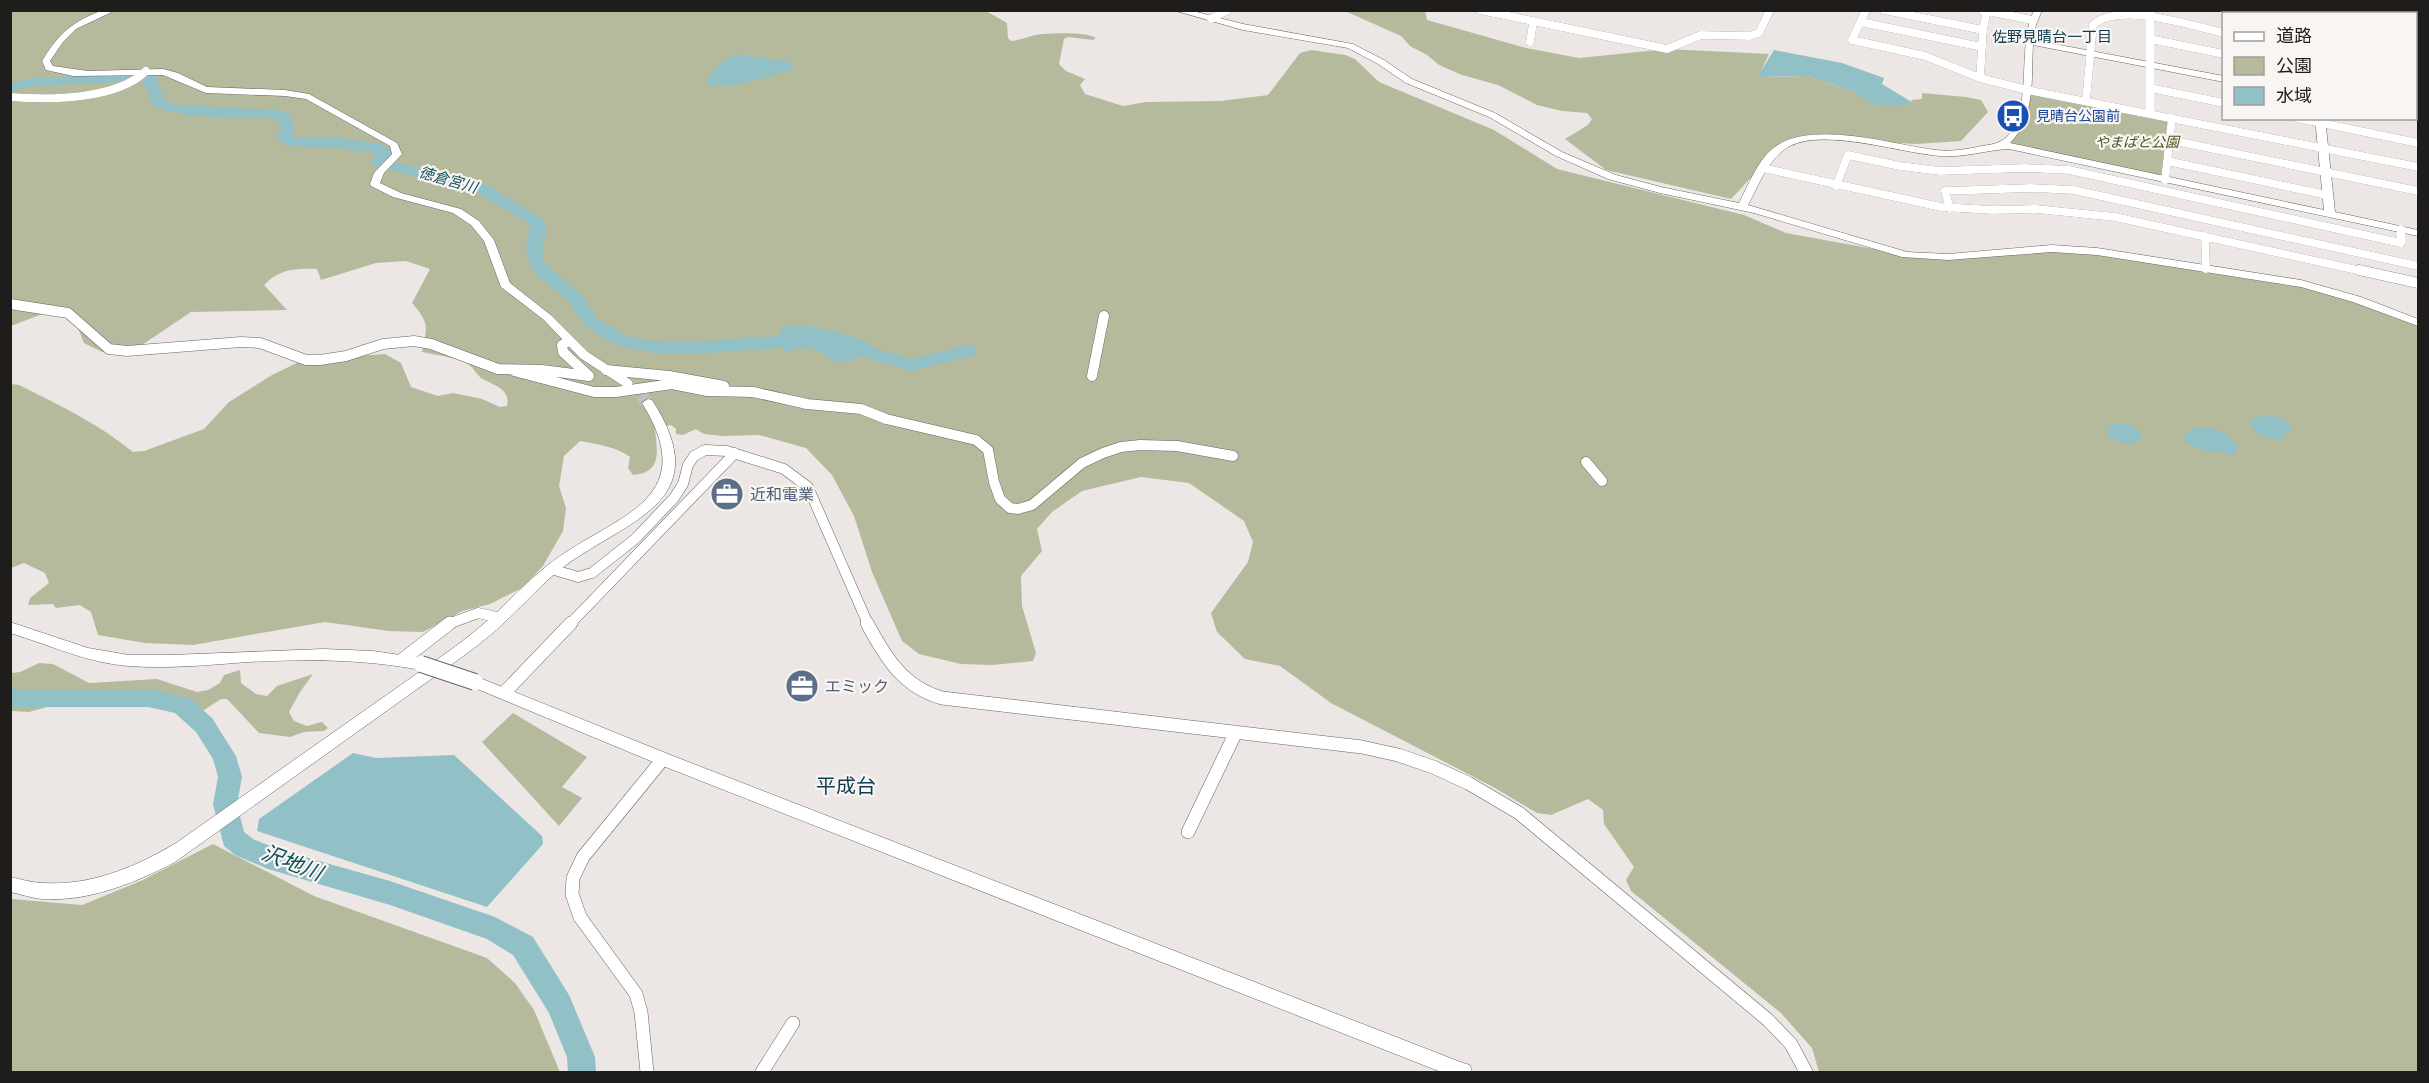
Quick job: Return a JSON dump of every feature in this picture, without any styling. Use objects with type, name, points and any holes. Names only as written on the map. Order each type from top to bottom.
[{"type":"street","points":[[112,10],[65,33],[46,61],[46,65],[54,70],[68,72],[146,71],[174,74],[206,90],[285,93],[309,97],[394,145],[397,154],[378,174],[375,184],[398,195],[457,211],[476,223],[489,240],[505,285],[548,318],[569,341],[597,365],[627,383]]},
{"type":"street","points":[[1177,10],[1211,19],[1350,46],[1374,57],[1409,81],[1492,115],[1559,154],[1612,177],[1808,224],[1906,255],[1930,259],[2072,249],[2111,253],[2279,279],[2319,288],[2418,323]]},
{"type":"street","points":[[1211,19],[1228,10]]},
{"type":"street","points":[[1480,10],[1533,23],[1667,49],[1701,35],[1750,36],[1759,33],[1770,10]]},
{"type":"street","points":[[1866,10],[1852,40],[1925,56],[1980,78],[2027,90],[2418,167]]},
{"type":"street","points":[[1884,10],[1983,30]]},
{"type":"street","points":[[2003,145],[2013,138],[2027,90],[2032,20],[2038,10]]},
{"type":"street","points":[[2150,10],[2150,113]]},
{"type":"street","points":[[1980,78],[1985,11],[2032,20]]},
{"type":"street","points":[[2086,101],[2093,25],[2096,21],[2107,16],[2150,19],[2222,33]]},
{"type":"street","points":[[1861,22],[1982,47]]},
{"type":"street","points":[[1530,42],[1533,23]]},
{"type":"street","points":[[2150,39],[2222,54]]},
{"type":"street","points":[[2029,42],[2222,79]]},
{"type":"street","points":[[10,97],[27,98],[109,91],[132,83],[146,71]]},
{"type":"street","points":[[2150,87],[2222,103]]},
{"type":"street","points":[[2165,180],[2172,118]]},
{"type":"street","points":[[2330,214],[2320,121],[2418,143]]},
{"type":"street","points":[[1742,207],[1763,168],[1776,151],[1785,145],[1809,138],[1827,137],[1950,154],[2003,145],[2418,232]]},
{"type":"street","points":[[2170,140],[2418,191]]},
{"type":"street","points":[[1836,186],[1848,155],[1903,167],[1952,171],[2036,166],[2069,170],[2401,243],[2400,229]]},
{"type":"street","points":[[2167,161],[2327,195]]},
{"type":"street","points":[[1763,168],[1836,186],[1950,208],[2066,211],[2115,217],[2418,283]]},
{"type":"street","points":[[1950,208],[1945,191],[2031,188],[2074,190],[2418,266]]},
{"type":"street","points":[[2205,236],[2206,269]]},
{"type":"street","points":[[10,304],[68,313],[109,349],[127,351],[242,342],[260,343],[306,360],[320,360],[346,356],[383,344],[414,341],[430,344],[482,365],[604,393],[672,384],[707,391],[753,392]]},
{"type":"street","points":[[1092,376],[1104,316]]},
{"type":"street","points":[[514,371],[528,369],[589,376],[561,348],[569,341]]},
{"type":"street","points":[[606,370],[669,376],[807,404],[861,409],[896,422],[976,440],[988,450],[992,479],[1001,499],[1009,507],[1028,508],[1058,480],[1087,460],[1131,446],[1160,443],[1180,444],[1233,456]]},
{"type":"street","points":[[10,884],[41,891],[83,887],[128,875],[156,864],[291,772],[458,652],[501,618],[552,569],[574,552],[637,516],[653,500],[664,483],[670,452],[666,430],[648,403]]},
{"type":"street","points":[[552,569],[580,578],[594,573],[672,501],[684,482],[687,467],[698,454],[719,449],[787,470],[801,478],[808,487],[887,661],[900,675],[922,691],[963,702],[1326,742],[1400,755],[1466,783],[1514,810],[1752,1006],[1785,1036],[1806,1072]]},
{"type":"street","points":[[505,692],[735,453]]},
{"type":"street","points":[[1586,462],[1602,481]]},
{"type":"street","points":[[402,660],[426,640],[463,618],[477,613],[501,618]]},
{"type":"street","points":[[10,627],[76,651],[116,659],[183,661],[340,654],[382,656],[421,664],[505,692],[663,759],[1462,1072]]},
{"type":"street","points":[[1188,832],[1236,732]]},
{"type":"street","points":[[647,1072],[641,1012],[636,994],[579,916],[572,894],[573,878],[583,857],[663,759]]},
{"type":"street","points":[[762,1072],[793,1023]]},
{"type":"green space","points":[[11,10],[986,11],[1007,23],[1008,38],[1011,41],[1040,34],[1056,33],[1079,34],[1096,38],[1093,40],[1068,37],[1064,39],[1059,64],[1066,71],[1085,79],[1080,85],[1085,94],[1123,106],[1146,102],[1221,101],[1268,95],[1300,53],[1311,50],[1345,55],[1355,59],[1379,82],[1494,130],[1557,169],[1744,215],[1786,233],[1912,256],[2029,250],[2102,252],[2298,283],[2397,314],[2418,323],[2418,1072],[1819,1072],[1812,1048],[1781,1013],[1631,891],[1626,880],[1634,867],[1604,824],[1603,810],[1588,799],[1551,815],[1537,813],[1495,788],[1331,703],[1280,666],[1245,659],[1217,632],[1211,613],[1248,562],[1253,542],[1244,521],[1189,483],[1141,477],[1082,491],[1052,512],[1037,529],[1042,551],[1021,576],[1022,606],[1036,653],[1033,661],[992,665],[961,664],[919,654],[902,641],[872,572],[854,516],[832,475],[806,448],[759,435],[722,436],[704,434],[696,429],[683,435],[676,434],[676,429],[671,425],[655,429],[657,452],[654,465],[643,473],[633,475],[628,468],[630,457],[606,446],[580,441],[564,456],[559,486],[566,508],[563,531],[543,566],[522,588],[490,604],[462,611],[423,632],[389,631],[325,622],[193,645],[145,643],[98,635],[91,612],[80,605],[56,608],[53,604],[28,605],[30,598],[49,583],[45,573],[24,563],[11,568],[11,384],[19,385],[78,416],[133,452],[144,451],[204,429],[229,402],[272,375],[303,360],[385,354],[401,363],[411,387],[438,396],[453,393],[482,399],[500,407],[507,406],[507,400],[503,391],[481,378],[468,364],[422,352],[426,326],[412,303],[430,269],[406,261],[376,263],[321,280],[317,269],[295,269],[282,273],[264,285],[287,310],[191,312],[133,351],[102,352],[84,343],[74,318],[50,311],[11,326]]},
{"type":"green space","points":[[1345,11],[1425,11],[1427,20],[1526,48],[1579,58],[1667,49],[1769,54],[1758,77],[1807,76],[1853,91],[1914,104],[1911,100],[1922,99],[1922,93],[1966,97],[1981,100],[1988,112],[1961,141],[1916,144],[1809,138],[1776,151],[1731,199],[1606,170],[1565,139],[1588,125],[1592,119],[1587,113],[1562,111],[1537,105],[1498,85],[1462,75],[1439,65],[1410,46],[1401,36]]},
{"type":"green space","name":"やまばと公園","points":[[2027,90],[2172,118],[2165,180],[2003,145],[2013,138]]},
{"type":"green space","points":[[39,663],[53,664],[89,683],[157,679],[197,692],[208,690],[220,683],[224,675],[240,670],[241,683],[256,694],[267,696],[277,686],[313,674],[289,712],[294,721],[307,726],[322,722],[328,728],[324,731],[304,732],[290,737],[259,733],[227,699],[221,699],[201,712],[191,705],[162,695],[125,694],[89,702],[62,703],[29,712],[11,711],[11,673],[20,672]]},
{"type":"green space","points":[[513,713],[587,757],[562,787],[582,798],[559,826],[482,742]]},
{"type":"green space","points":[[213,844],[314,896],[487,958],[515,983],[534,1010],[560,1072],[11,1072],[11,899],[82,905],[143,880]]},
{"type":"water","points":[[1774,50],[1842,63],[1884,78],[1882,84],[1915,104],[1882,106],[1866,101],[1853,91],[1807,76],[1757,77]]},
{"type":"water","points":[[737,54],[793,63],[792,70],[742,84],[708,86],[707,80],[721,63]]},
{"type":"water","points":[[805,326],[850,335],[872,345],[863,354],[847,362],[829,359],[808,348],[784,353],[781,327]]},
{"type":"water","points":[[2265,416],[2280,418],[2292,427],[2282,439],[2271,439],[2254,433],[2250,421]]},
{"type":"water","points":[[2111,424],[2133,426],[2142,437],[2130,444],[2107,435]]},
{"type":"water","points":[[2199,427],[2211,428],[2230,437],[2238,446],[2235,455],[2200,449],[2183,442],[2187,432]]},
{"type":"water","points":[[353,753],[376,758],[454,755],[542,836],[543,844],[487,907],[257,831],[259,819]]},
{"type":"waterway","name":"徳倉宮川","points":[[10,87],[34,82],[149,76],[158,103],[173,109],[284,116],[287,126],[285,137],[290,143],[340,143],[381,149],[384,152],[379,162],[436,178],[478,186],[537,222],[539,228],[534,251],[536,261],[545,273],[577,300],[591,322],[622,341],[653,347],[690,348],[808,340],[856,348],[910,365],[969,351]]},
{"type":"waterway","name":"沢地川","points":[[10,698],[148,698],[182,705],[204,725],[224,756],[230,777],[225,804],[233,838],[244,847],[277,861],[390,893],[495,929],[523,946],[559,1004],[581,1057],[582,1072]]},
{"type":"tunnel","points":[[627,383],[648,403]]},
{"type":"place","name":"見晴台公園前","points":[[2013,116]]},
{"type":"place","name":"近和電業","points":[[727,494]]},
{"type":"place","name":"エミック","points":[[802,686]]},
{"type":"district","name":"佐野見晴台一丁目","points":[[2052,37]]},
{"type":"district","name":"平成台","points":[[846,786]]}]
